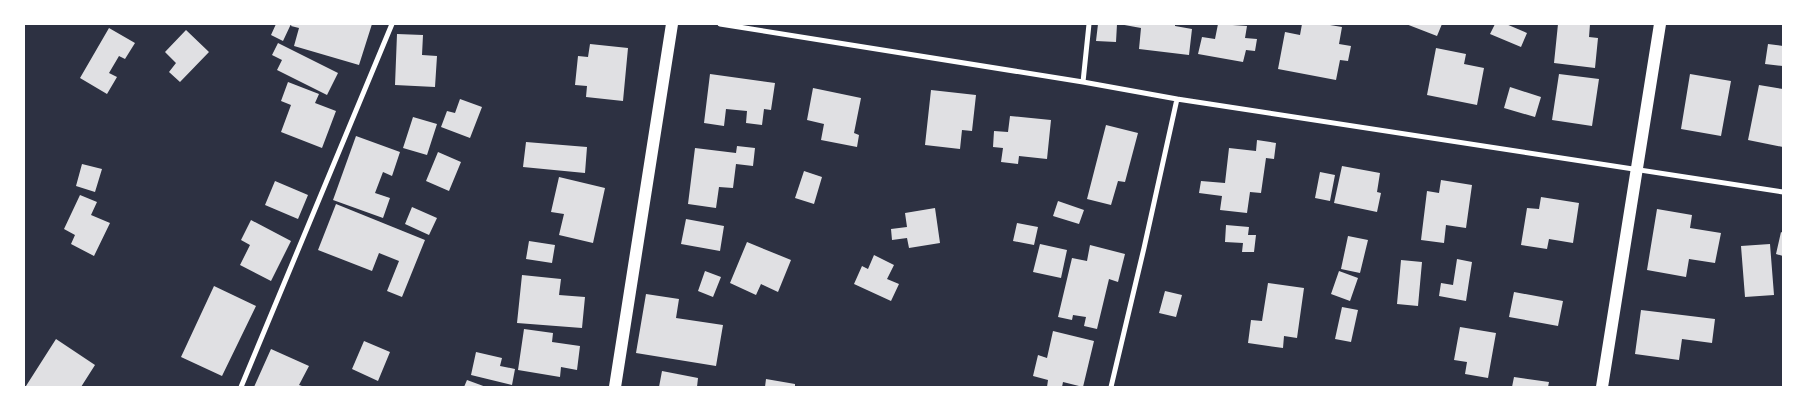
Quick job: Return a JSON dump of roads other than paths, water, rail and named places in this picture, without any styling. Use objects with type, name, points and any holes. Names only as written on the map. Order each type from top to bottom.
[{"type":"main road","points":[[615,387],[672,24]]},
{"type":"main road","points":[[1602,387],[1660,24]]},
{"type":"street","points":[[241,387],[392,24]]},
{"type":"street","points":[[720,24],[1083,82],[1177,99],[1783,192]]},
{"type":"street","points":[[1083,82],[1089,24]]},
{"type":"street","points":[[1111,387],[1177,99]]}]
